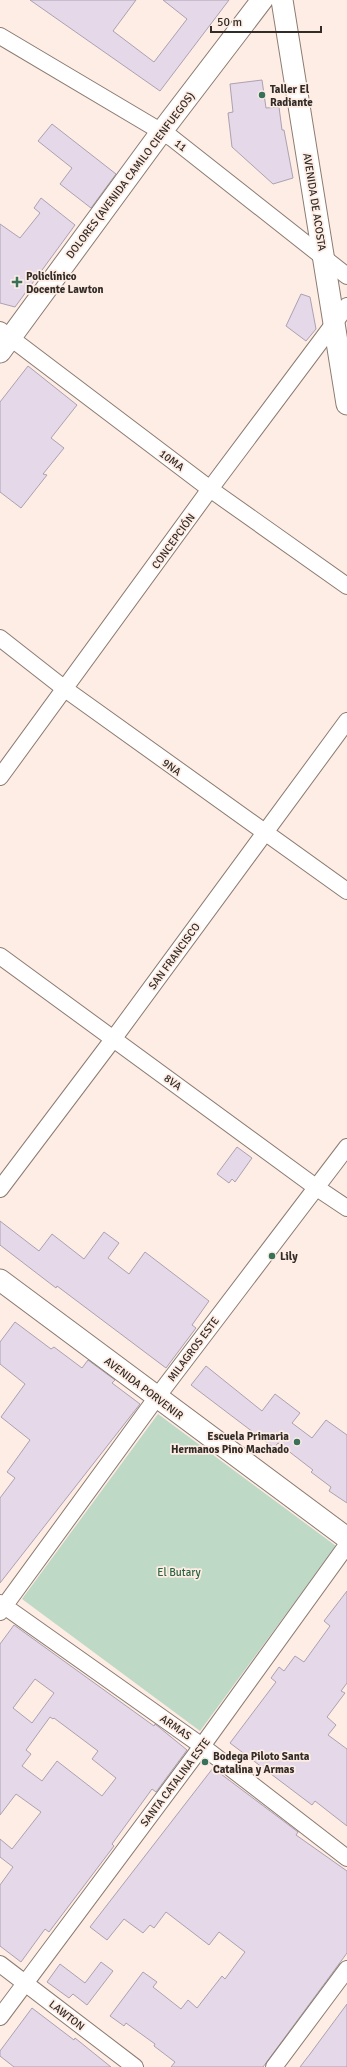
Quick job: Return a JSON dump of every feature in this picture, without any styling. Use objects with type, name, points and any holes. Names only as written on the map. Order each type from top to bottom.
[{"type":"main road","name":"DOLORES (AVENIDA CAMILO CIENFUEGOS)","points":[[4,340],[262,0]]},
{"type":"main road","name":"AVENIDA DE ACOSTA","points":[[282,0],[347,404]]},
{"type":"main road","name":"AVENIDA PORVENIR","points":[[0,1280],[347,1538]]},
{"type":"street","name":"11","points":[[0,36],[162,131],[347,276]]},
{"type":"street","name":"CONCEPCIÓN","points":[[0,777],[210,489],[347,306]]},
{"type":"street","name":"10MA","points":[[4,340],[347,586]]},
{"type":"street","name":"9NA","points":[[0,638],[65,689],[347,891]]},
{"type":"street","name":"SAN FRANCISCO","points":[[0,1189],[114,1038],[347,721]]},
{"type":"street","name":"8VA","points":[[0,956],[317,1188],[347,1208]]},
{"type":"street","name":"MILAGROS ESTE","points":[[1,1607],[157,1397],[347,1147]]},
{"type":"street","name":"SANTA CATALINA ESTE","points":[[0,2017],[202,1746],[347,1545]]},
{"type":"street","name":"ARMAS","points":[[1,1607],[202,1746],[347,1858]]},
{"type":"street","name":"LAWTON","points":[[0,1964],[135,2067]]},
{"type":"street","points":[[274,2067],[347,1969]]},
{"type":"green space","name":"El Butary","points":[[158,1414],[336,1546],[200,1731],[22,1599]]},
{"type":"building","points":[[30,0],[136,0],[113,31],[154,62],[187,19],[163,0],[229,0],[160,91]]},
{"type":"building","points":[[262,80],[266,108],[279,107],[282,130],[284,130],[293,178],[273,184],[232,147],[228,113],[233,112],[230,84]]},
{"type":"building","points":[[52,124],[116,174],[91,208],[60,184],[72,168],[38,141]]},
{"type":"building","points":[[41,198],[75,225],[15,307],[0,303],[0,224],[20,238],[40,213],[34,208]]},
{"type":"building","points":[[301,294],[310,297],[316,329],[306,341],[286,326]]},
{"type":"building","points":[[28,366],[77,405],[51,438],[64,448],[43,474],[47,475],[21,508],[0,492],[0,402]]},
{"type":"building","points":[[237,1147],[252,1158],[235,1182],[232,1179],[229,1183],[217,1174]]},
{"type":"building","points":[[0,1221],[39,1251],[52,1234],[84,1259],[104,1232],[119,1243],[108,1258],[129,1274],[145,1252],[209,1301],[192,1325],[196,1328],[166,1368],[57,1286],[56,1288],[0,1245]]},
{"type":"building","points":[[15,1322],[51,1349],[54,1347],[82,1368],[88,1360],[115,1380],[112,1383],[140,1404],[0,1583],[0,1498],[15,1478],[7,1472],[30,1440],[1,1417],[25,1384],[0,1364],[0,1342]]},
{"type":"building","points":[[206,1366],[262,1411],[275,1394],[300,1413],[292,1423],[312,1438],[326,1420],[347,1435],[347,1503],[329,1491],[331,1487],[311,1472],[313,1470],[278,1443],[274,1448],[191,1385]]},
{"type":"building","points":[[347,1591],[347,1683],[341,1691],[345,1693],[327,1717],[336,1725],[328,1735],[347,1749],[347,1826],[315,1801],[312,1805],[230,1743],[276,1682],[271,1678],[279,1667],[284,1671],[295,1656],[304,1662],[330,1626],[324,1621]]},
{"type":"building","points":[[14,1625],[154,1726],[155,1724],[187,1750],[156,1792],[152,1789],[112,1844],[114,1846],[49,1932],[45,1929],[21,1962],[0,1946],[0,1885],[13,1867],[0,1857],[0,1839],[12,1849],[41,1812],[16,1794],[0,1815],[0,1644]],"holes":[[[35,1679],[54,1693],[32,1723],[13,1708]],[[50,1717],[53,1719],[54,1718],[98,1751],[92,1759],[116,1778],[102,1796],[57,1761],[42,1781],[22,1766],[31,1754],[26,1750]]]},
{"type":"building","points":[[213,1768],[298,1832],[296,1835],[347,1871],[347,1953],[263,2067],[171,2067],[175,2062],[154,2046],[155,2044],[126,2023],[124,2026],[110,2016],[143,1972],[157,1982],[153,1987],[181,2009],[188,2000],[197,2008],[222,1976],[225,1979],[245,1952],[219,1932],[209,1945],[166,1912],[154,1928],[150,1925],[143,1933],[124,1919],[107,1940],[90,1927]]},
{"type":"building","points":[[101,1962],[113,1971],[87,2005],[73,1994],[69,1998],[47,1982],[60,1964],[85,1983]]},
{"type":"building","points":[[347,2004],[347,2067],[300,2067],[310,2054]]},
{"type":"building","points":[[32,2008],[74,2040],[75,2038],[111,2067],[14,2067],[0,2056],[0,2051]]},
{"type":"place","name":"Taller El Radiante","points":[[262,95]]},
{"type":"place","name":"Policlínico Docente Lawton","points":[[17,282]]},
{"type":"place","name":"Lily","points":[[272,1256]]},
{"type":"place","name":"Escuela Primaria Hermanos Pino Machado","points":[[297,1442]]},
{"type":"place","name":"Bodega Piloto Santa Catalina y Armas","points":[[205,1762]]}]
